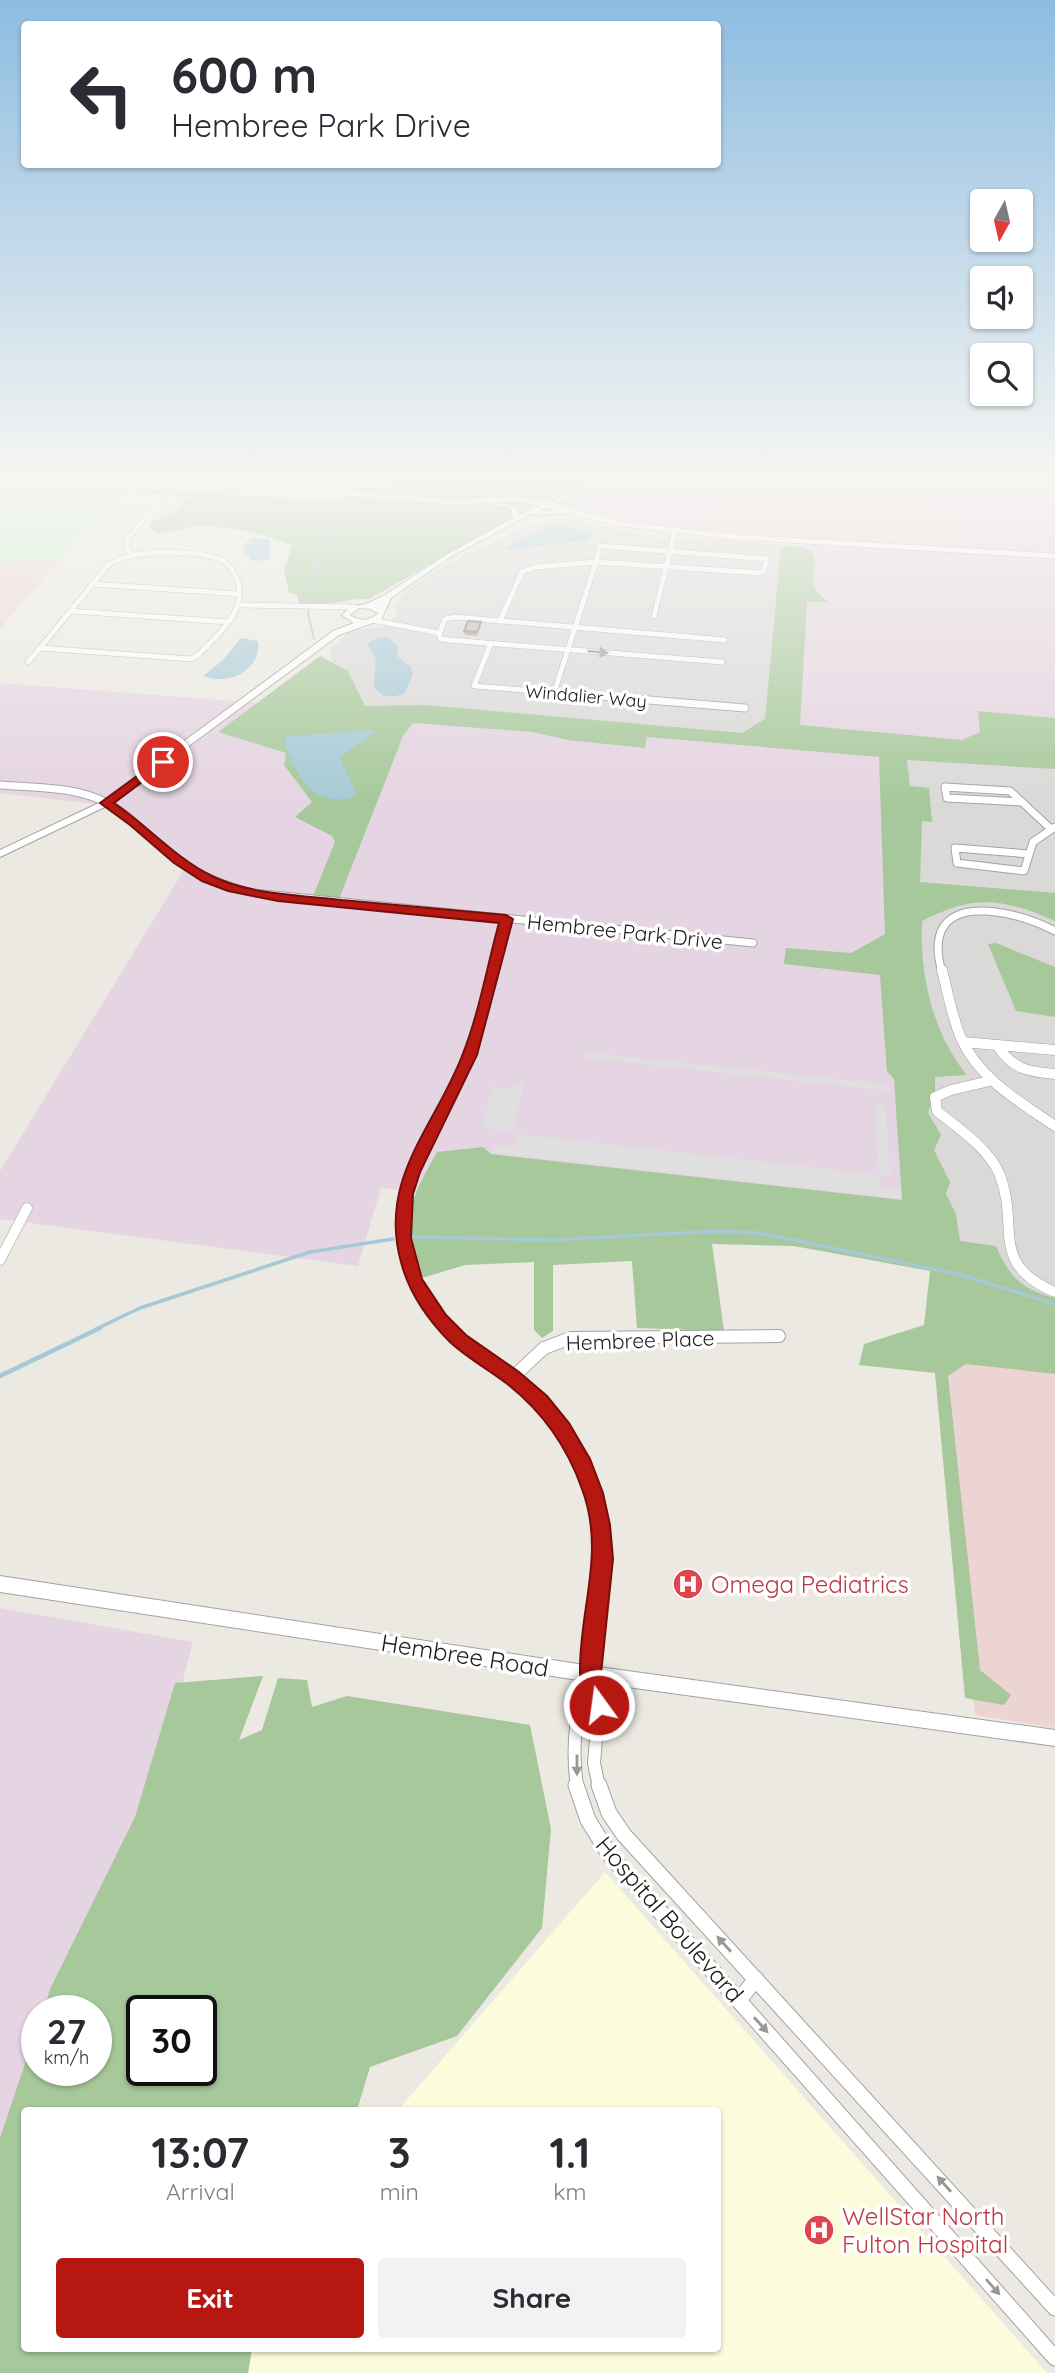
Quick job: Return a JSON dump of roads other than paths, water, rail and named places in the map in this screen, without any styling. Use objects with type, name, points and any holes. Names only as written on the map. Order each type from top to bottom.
[{"type":"street","points":[[27,662],[91,586]]},
{"type":"street","points":[[118,586],[240,594]]},
{"type":"street","points":[[39,648],[186,659],[198,655],[229,622],[238,606],[238,586]]},
{"type":"street","points":[[366,606],[388,598],[406,586]]},
{"type":"street","points":[[500,621],[516,586]]},
{"type":"street","points":[[554,693],[588,586]]},
{"type":"street","points":[[654,616],[661,586]]},
{"type":"street","points":[[372,620],[381,613],[388,598]]},
{"type":"street","points":[[238,606],[327,609],[366,606],[376,607],[381,613],[402,622],[443,623]]},
{"type":"street","points":[[336,633],[355,607]]},
{"type":"street","points":[[327,609],[362,622]]},
{"type":"street","points":[[70,611],[229,622]]},
{"type":"street","points":[[722,662],[444,640],[439,637],[439,632],[447,618],[455,617],[725,640]]},
{"type":"street","points":[[0,854],[106,803],[336,633],[372,620],[439,632]]},
{"type":"street","name":"Windalier Way","points":[[491,643],[474,686],[745,708]]},
{"type":"street","name":"Hembree Park Drive","points":[[0,785],[69,792],[106,803],[135,822],[187,867],[233,888],[278,897],[753,943]]},
{"type":"street","points":[[1022,802],[947,798],[945,786],[1010,791],[1053,828],[1033,842],[1024,872],[957,863],[955,848],[1029,854]]},
{"type":"street","points":[[1055,931],[1020,915],[984,911],[954,918],[940,930],[937,945],[963,1042],[990,1081],[1055,1125]]},
{"type":"street","points":[[506,919],[470,1055],[412,1172],[402,1216],[407,1260],[426,1302],[459,1340],[513,1377],[540,1401],[563,1428],[581,1459],[593,1493],[600,1525],[603,1559],[591,1674]]},
{"type":"street","points":[[963,1042],[1055,1050]]},
{"type":"street","points":[[997,1045],[1009,1063],[1017,1069],[1055,1074]]},
{"type":"street","points":[[990,1081],[942,1092],[935,1097],[934,1105],[937,1111],[990,1159],[998,1171],[1006,1199],[1010,1254],[1014,1264],[1032,1282],[1055,1292]]},
{"type":"street","points":[[0,1260],[27,1208]]},
{"type":"street","name":"Hembree Place","points":[[513,1377],[544,1348],[571,1338],[779,1336]]},
{"type":"street","name":"Hembree Road","points":[[0,1584],[591,1674],[1055,1738]]},
{"type":"street","name":"Hospital Boulevard","points":[[591,1674],[599,1705],[594,1763],[600,1791],[624,1835],[1055,2308]]},
{"type":"street","name":"Hospital Boulevard","points":[[591,1674],[581,1701],[576,1768],[579,1798],[593,1830],[633,1883],[1055,2358]]},
{"type":"street","points":[[738,2000],[756,1979]]},
{"type":"water","points":[[386,637],[398,645],[397,656],[411,667],[413,674],[405,693],[396,696],[384,695],[374,686],[376,659],[367,645],[374,639]]},
{"type":"water","points":[[241,638],[258,641],[258,652],[249,668],[241,674],[222,679],[203,676],[223,660]]},
{"type":"water","points":[[372,730],[376,732],[340,759],[356,792],[354,797],[344,799],[327,798],[313,791],[301,778],[285,742],[285,738],[291,736]]},
{"type":"waterway","points":[[314,639],[308,614],[315,586]]},
{"type":"waterway","points":[[412,1237],[552,1240],[715,1231],[760,1233],[962,1275],[1055,1304]]},
{"type":"waterway","points":[[96,1329],[140,1308],[310,1252],[393,1239]]},
{"type":"waterway","points":[[0,1376],[100,1328]]},
{"type":"place","name":"Omega Pediatrics","points":[[688,1584]]},
{"type":"place","name":"WellStar North Fulton Hospital","points":[[819,2230]]}]
